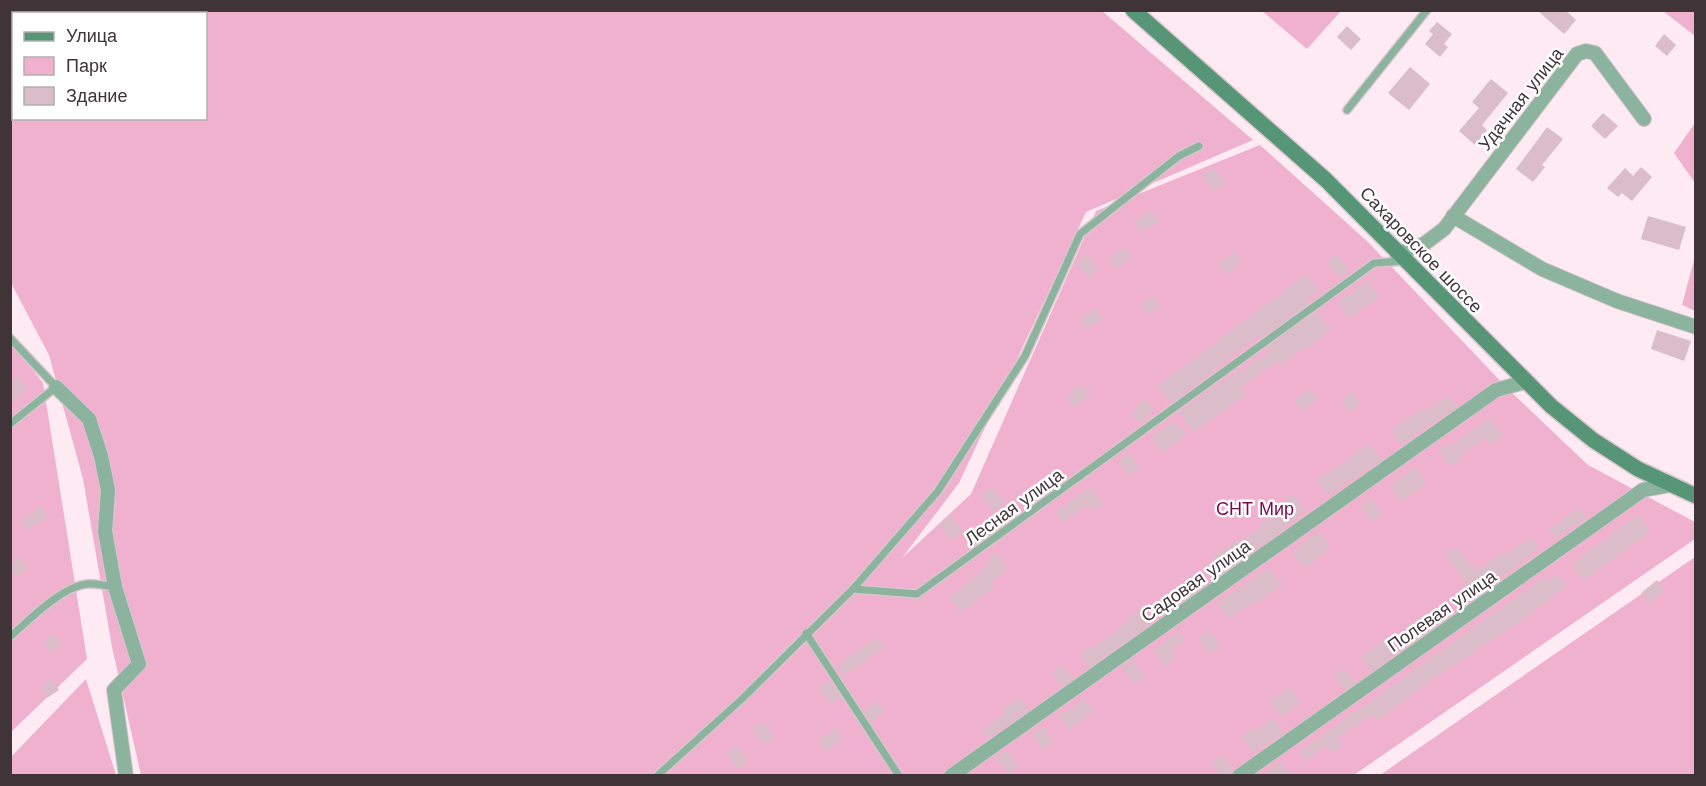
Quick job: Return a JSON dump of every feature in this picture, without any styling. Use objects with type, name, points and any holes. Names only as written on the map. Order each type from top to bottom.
[{"type":"main road","name":"Сахаровское шоссе","points":[[1132,10],[1326,180],[1525,382],[1593,440],[1638,469],[1695,496]]},
{"type":"street","name":"Удачная улица","points":[[1401,257],[1438,235],[1577,54],[1586,51],[1594,53],[1644,119]]},
{"type":"street","points":[[1453,216],[1542,269],[1617,301],[1695,327]]},
{"type":"street","name":"Садовая улица","points":[[951,776],[1496,390],[1525,382]]},
{"type":"street","points":[[56,387],[89,419],[101,456],[108,490],[105,531],[115,587],[139,664],[114,690],[126,776]]},
{"type":"street","name":"Полевая улица","points":[[1239,776],[1643,490],[1670,485]]},
{"type":"lane","points":[[1347,110],[1428,10]]},
{"type":"lane","points":[[657,776],[743,698],[806,633],[853,589],[938,491],[1024,356],[1080,234],[1179,156],[1199,146]]},
{"type":"lane","name":"Лесная улица","points":[[853,589],[917,594],[1374,263],[1401,257]]},
{"type":"lane","points":[[10,338],[56,387],[10,424]]},
{"type":"lane","points":[[10,637],[39,610],[65,593],[86,584],[115,587]]},
{"type":"lane","points":[[806,633],[899,776]]},
{"type":"green space","name":"СНТ Мир","points":[[10,11],[1102,11],[1253,140],[1086,212],[959,483],[902,558],[971,494],[1096,211],[1260,145],[1368,242],[1508,389],[1588,465],[1695,522],[1695,539],[1354,775],[141,775],[112,647],[83,479],[49,355],[11,283]]},
{"type":"green space","points":[[1262,11],[1341,11],[1307,49]]},
{"type":"green space","points":[[1663,11],[1695,11],[1695,36]]},
{"type":"green space","points":[[1695,123],[1695,183],[1674,153]]},
{"type":"green space","points":[[1695,256],[1695,311],[1682,305]]},
{"type":"green space","points":[[11,341],[43,383],[87,659],[11,732]]},
{"type":"green space","points":[[1695,557],[1695,775],[1380,775]]},
{"type":"green space","points":[[86,679],[116,775],[11,775],[11,757]]},
{"type":"building","points":[[1537,10],[1565,10],[1576,20],[1564,34]]},
{"type":"building","points":[[1437,22],[1452,34],[1444,44],[1448,47],[1440,57],[1425,44],[1433,34],[1429,31]]},
{"type":"building","points":[[1347,26],[1361,39],[1351,50],[1337,37]]},
{"type":"building","points":[[1664,34],[1676,45],[1667,56],[1655,46]]},
{"type":"building","points":[[1410,67],[1430,84],[1409,110],[1388,93]]},
{"type":"building","points":[[1491,79],[1508,93],[1482,125],[1487,130],[1475,145],[1459,131],[1479,108],[1472,102]]},
{"type":"building","points":[[1603,113],[1618,126],[1605,139],[1591,126]]},
{"type":"building","points":[[1547,127],[1563,139],[1542,165],[1545,167],[1533,182],[1516,169]]},
{"type":"building","points":[[1213,167],[1225,183],[1214,191],[1202,175]]},
{"type":"building","points":[[1641,167],[1652,177],[1632,201],[1622,193],[1618,197],[1607,188],[1625,168],[1633,176]]},
{"type":"building","points":[[1152,210],[1159,222],[1141,232],[1134,221]]},
{"type":"building","points":[[1648,216],[1686,227],[1679,250],[1641,239]]},
{"type":"building","points":[[1125,247],[1133,258],[1116,269],[1109,258]]},
{"type":"building","points":[[1234,251],[1242,261],[1227,274],[1218,264]]},
{"type":"building","points":[[1087,254],[1099,270],[1088,278],[1076,262]]},
{"type":"building","points":[[1337,254],[1349,270],[1339,278],[1327,262]]},
{"type":"building","points":[[1307,274],[1319,290],[1307,299],[1310,303],[1261,338],[1258,335],[1171,403],[1158,386]]},
{"type":"building","points":[[1367,281],[1379,297],[1349,318],[1337,302]]},
{"type":"building","points":[[1154,296],[1160,307],[1147,314],[1141,303]]},
{"type":"building","points":[[1096,308],[1103,319],[1086,330],[1079,319]]},
{"type":"building","points":[[1317,311],[1331,330],[1305,350],[1303,348],[1281,365],[1278,362],[1239,388],[1245,395],[1193,432],[1178,412],[1270,351],[1267,347]]},
{"type":"building","points":[[1657,330],[1691,341],[1684,361],[1651,349]]},
{"type":"building","points":[[18,377],[28,388],[10,404],[10,383]]},
{"type":"building","points":[[1081,384],[1090,395],[1074,407],[1066,397]]},
{"type":"building","points":[[1309,388],[1318,398],[1303,411],[1294,401]]},
{"type":"building","points":[[1352,392],[1360,403],[1350,412],[1341,400]]},
{"type":"building","points":[[1449,395],[1457,407],[1402,445],[1391,430],[1422,408],[1424,412]]},
{"type":"building","points":[[1144,399],[1154,407],[1142,423],[1131,415]]},
{"type":"building","points":[[1490,418],[1503,435],[1490,445],[1485,438],[1459,456],[1462,459],[1451,467],[1439,451],[1449,443],[1451,446]]},
{"type":"building","points":[[1173,422],[1188,433],[1162,453],[1150,437]]},
{"type":"building","points":[[1369,443],[1381,460],[1328,495],[1316,479],[1327,471],[1329,474]]},
{"type":"building","points":[[1129,453],[1140,468],[1129,476],[1118,462]]},
{"type":"building","points":[[1415,467],[1427,483],[1402,502],[1390,486]]},
{"type":"building","points":[[993,487],[1005,503],[994,511],[982,495]]},
{"type":"building","points":[[1091,487],[1103,503],[1093,511],[1089,505],[1062,522],[1055,511]]},
{"type":"building","points":[[1293,494],[1305,510],[1271,539],[1232,560],[1235,564],[1224,572],[1212,556],[1262,527],[1260,524],[1285,505],[1283,502]]},
{"type":"building","points":[[1370,498],[1383,514],[1372,522],[1360,506]]},
{"type":"building","points":[[41,506],[48,516],[27,530],[21,521]]},
{"type":"building","points":[[1579,507],[1586,518],[1555,538],[1549,529]]},
{"type":"building","points":[[1638,515],[1651,531],[1583,581],[1572,564]]},
{"type":"building","points":[[951,516],[963,532],[952,540],[940,524]]},
{"type":"building","points":[[1319,531],[1331,547],[1305,568],[1292,552]]},
{"type":"building","points":[[1531,537],[1539,548],[1471,601],[1463,589],[1467,583],[1445,555],[1456,547],[1472,568],[1475,565],[1478,570],[1503,551],[1505,555]]},
{"type":"building","points":[[996,553],[1008,569],[991,582],[995,586],[961,613],[949,597],[989,565],[986,561]]},
{"type":"building","points":[[17,557],[27,566],[17,577],[10,570],[10,564]]},
{"type":"building","points":[[1269,569],[1282,585],[1229,619],[1217,603]]},
{"type":"building","points":[[1558,574],[1566,586],[1522,620],[1423,686],[1377,721],[1372,715],[1337,738],[1343,745],[1332,753],[1327,746],[1305,760],[1299,752],[1546,576],[1549,580]]},
{"type":"building","points":[[1192,576],[1201,588],[1190,596],[1181,584]]},
{"type":"building","points":[[1657,580],[1665,591],[1649,603],[1641,593]]},
{"type":"building","points":[[1444,604],[1451,615],[1416,640],[1406,626]]},
{"type":"building","points":[[1137,611],[1148,626],[1089,667],[1080,654],[1090,646],[1092,649],[1128,622],[1126,619]]},
{"type":"building","points":[[1209,630],[1221,646],[1210,654],[1198,638]]},
{"type":"building","points":[[1179,632],[1185,641],[1170,650],[1176,658],[1165,666],[1153,650]]},
{"type":"building","points":[[54,634],[62,645],[50,653],[43,642]]},
{"type":"building","points":[[877,637],[885,647],[844,676],[836,666]]},
{"type":"building","points":[[1388,637],[1399,651],[1372,671],[1361,657]]},
{"type":"building","points":[[1132,659],[1145,677],[1135,685],[1121,667]]},
{"type":"building","points":[[1062,665],[1073,679],[1062,686],[1052,673]]},
{"type":"building","points":[[1344,668],[1355,683],[1345,690],[1334,676]]},
{"type":"building","points":[[52,679],[59,690],[47,698],[40,687]]},
{"type":"building","points":[[829,680],[841,697],[831,705],[819,689]]},
{"type":"building","points":[[1290,687],[1301,703],[1281,717],[1270,700]]},
{"type":"building","points":[[1020,697],[1029,710],[988,738],[982,729],[1005,714],[1001,710]]},
{"type":"building","points":[[1085,699],[1094,712],[1069,730],[1059,716]]},
{"type":"building","points":[[876,701],[885,711],[871,723],[864,711]]},
{"type":"building","points":[[1273,718],[1284,733],[1253,752],[1241,736],[1252,728],[1255,731]]},
{"type":"building","points":[[763,721],[775,737],[764,745],[752,729]]},
{"type":"building","points":[[1043,727],[1053,742],[1043,750],[1032,735]]},
{"type":"building","points":[[836,728],[843,740],[826,751],[819,739]]},
{"type":"building","points":[[736,745],[748,761],[738,769],[726,753]]},
{"type":"building","points":[[1006,750],[1019,766],[1008,774],[996,758]]},
{"type":"building","points":[[1222,755],[1233,770],[1227,776],[1221,776],[1211,763]]},
{"type":"building","points":[[1281,762],[1290,776],[1262,776]]}]
